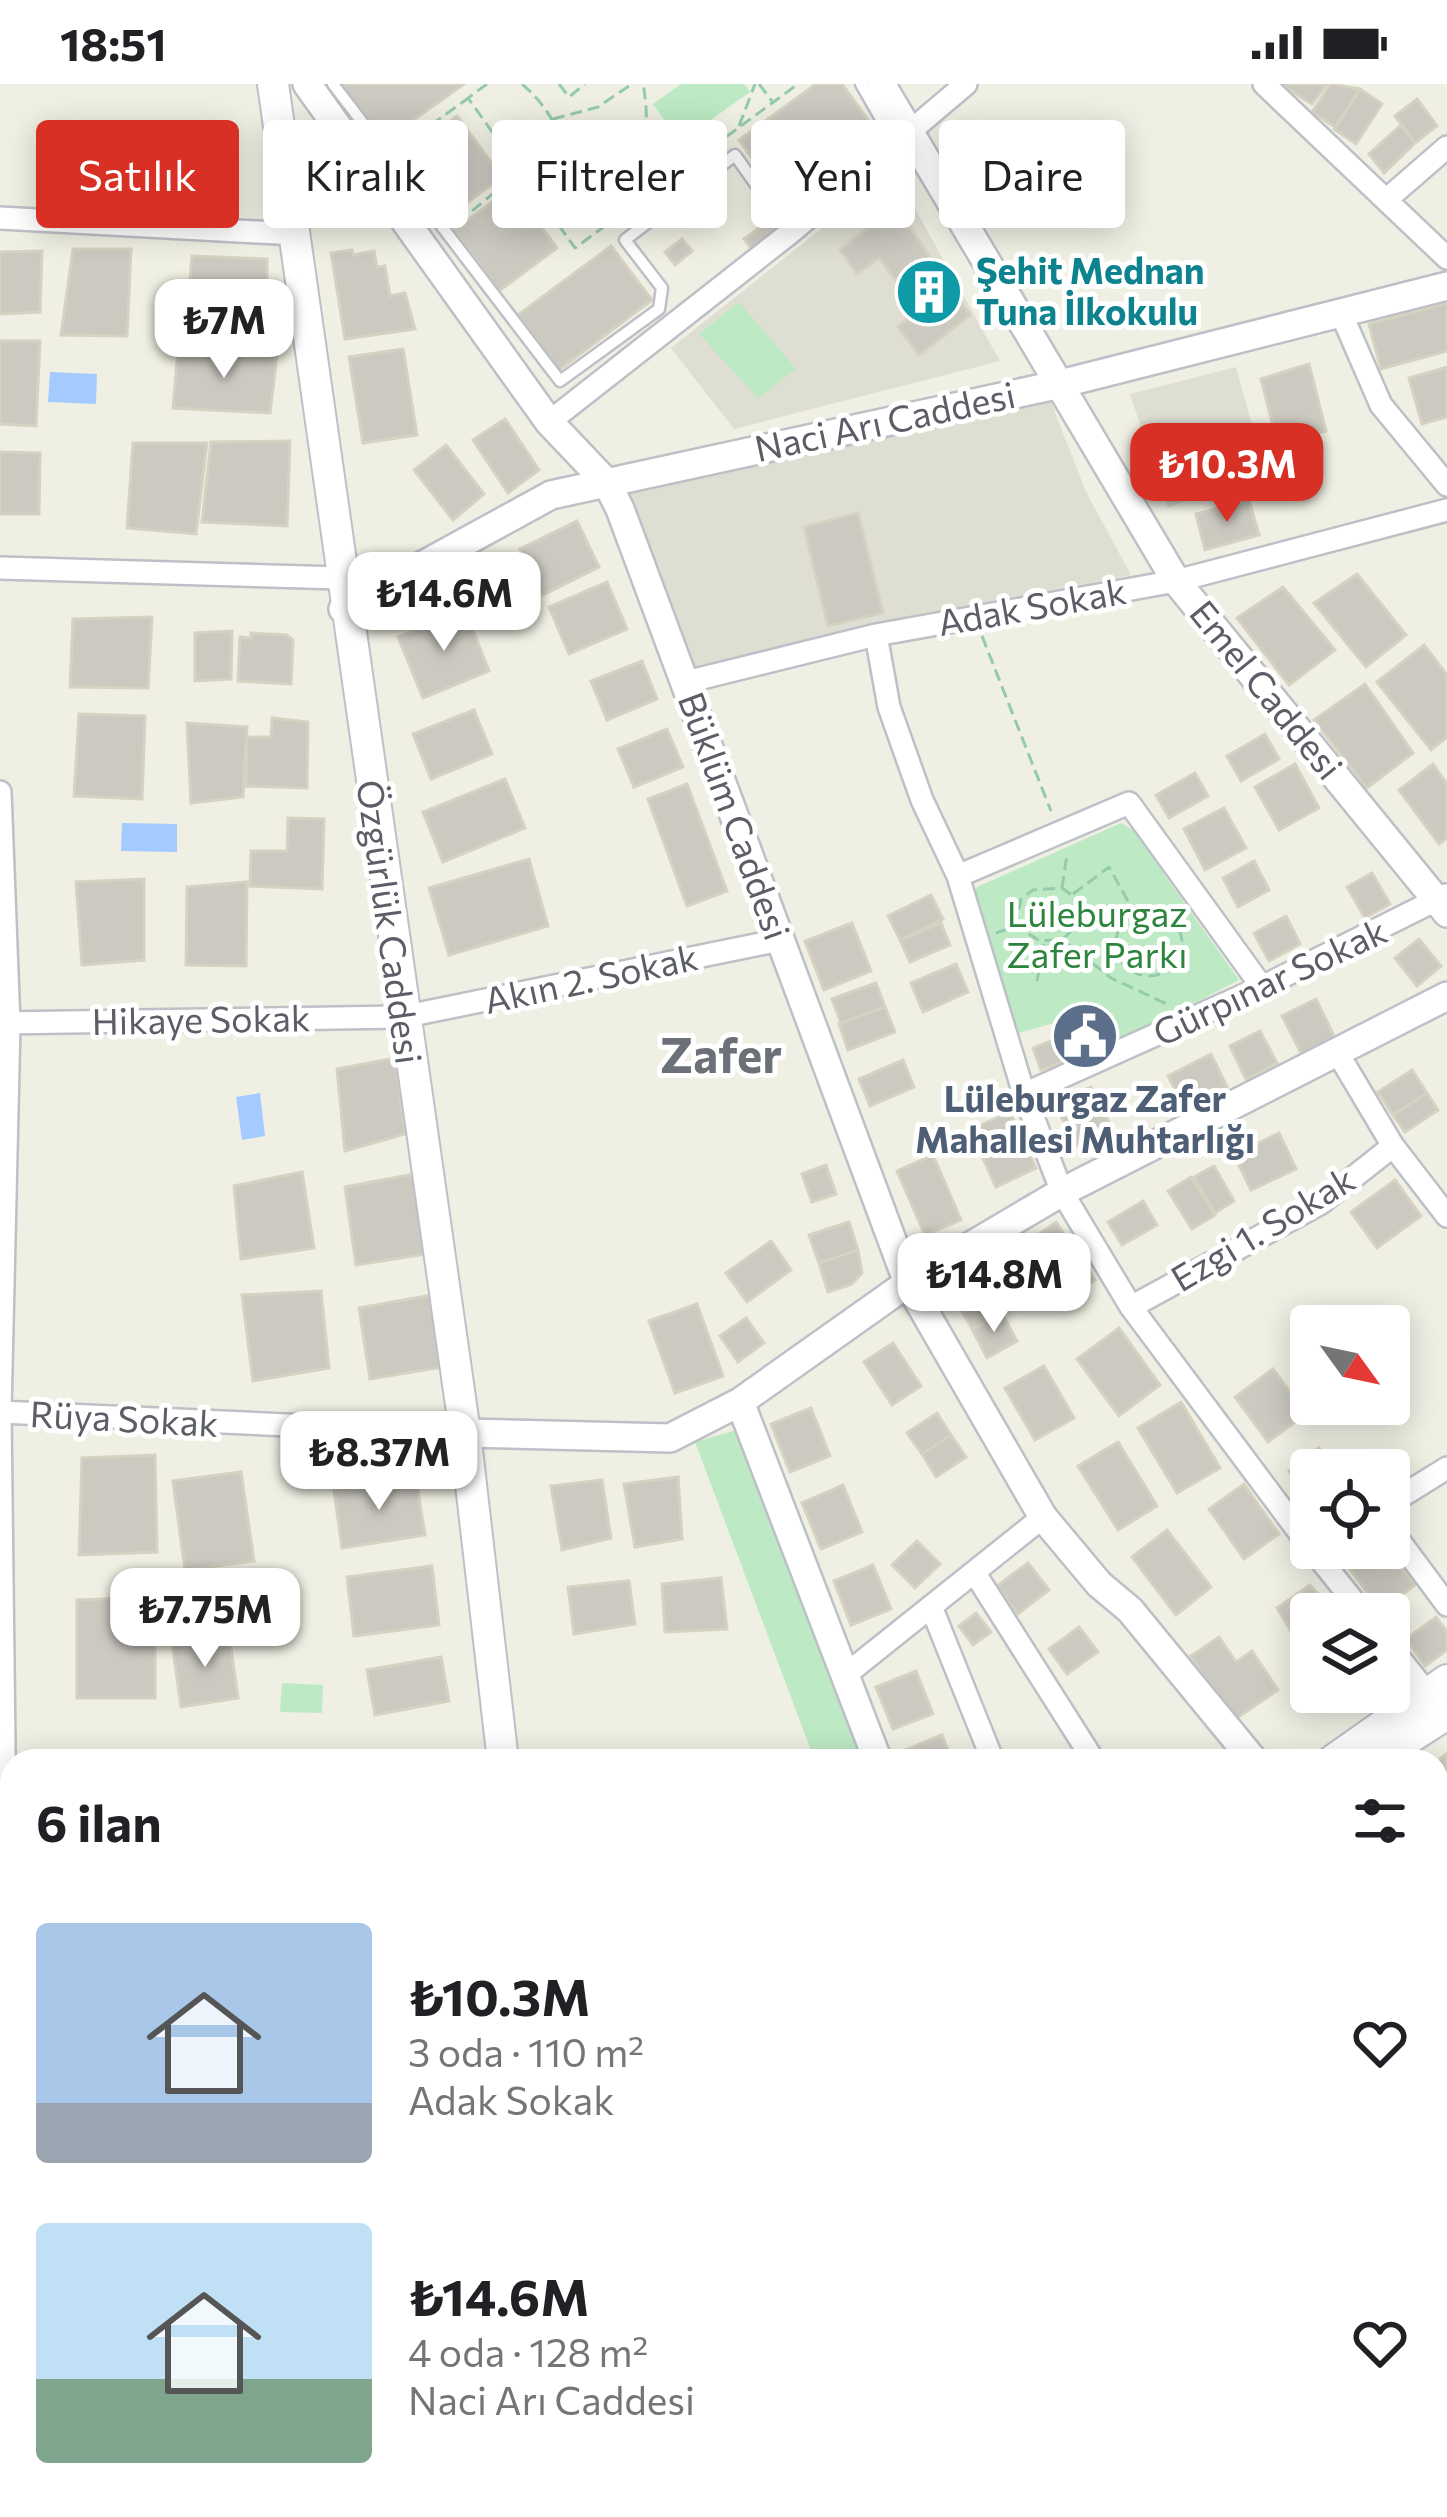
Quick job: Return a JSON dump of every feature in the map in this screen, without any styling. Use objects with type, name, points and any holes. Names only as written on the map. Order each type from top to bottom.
[{"type":"main road","name":"Özgürlük Caddesi","points":[[273,84],[341,594],[465,1433],[502,1749]]},
{"type":"main road","points":[[1355,1749],[1443,1704]]},
{"type":"main road","points":[[1389,1749],[1443,1704]]},
{"type":"street","name":"Büklüm Caddesi","points":[[308,84],[549,422],[607,483],[686,682],[908,1283],[1043,1517],[1099,1584],[1130,1610],[1244,1749]]},
{"type":"street","name":"Emel Caddesi","points":[[881,84],[902,120]]},
{"type":"street","points":[[915,131],[967,84]]},
{"type":"street","points":[[1264,84],[1447,258]]},
{"type":"street","name":"Emel Caddesi","points":[[915,142],[1176,581],[1444,904]]},
{"type":"street","points":[[1386,200],[1447,148]]},
{"type":"street","points":[[0,218],[294,234]]},
{"type":"street","points":[[549,422],[796,228]]},
{"type":"street","name":"Naci Arı Caddesi","points":[[341,594],[551,495],[1056,385],[1447,286]]},
{"type":"street","points":[[1341,313],[1382,405],[1447,485]]},
{"type":"street","name":"Adak Sokak","points":[[686,682],[876,635],[1176,581],[1447,510]]},
{"type":"street","points":[[0,568],[341,594]]},
{"type":"street","points":[[876,635],[889,707],[922,800],[958,876],[1024,1094],[1061,1192],[1130,1307],[1290,1519]]},
{"type":"street","points":[[0,792],[5,1023],[0,1412],[4,1749]]},
{"type":"street","points":[[958,876],[1129,802],[1262,987]]},
{"type":"street","name":"Gürpınar Sokak","points":[[1024,1094],[1444,904]]},
{"type":"street","name":"Akın 2. Sokak","points":[[402,1017],[780,940]]},
{"type":"street","points":[[465,1433],[670,1438],[740,1402],[908,1283],[1061,1192],[1447,996]]},
{"type":"street","name":"Hikaye Sokak","points":[[5,1023],[402,1017]]},
{"type":"street","points":[[1337,1052],[1393,1146],[1447,1216]]},
{"type":"street","name":"Ezgi 1. Sokak","points":[[1130,1307],[1321,1203],[1393,1146]]},
{"type":"street","points":[[740,1402],[873,1749]]},
{"type":"street","name":"Rüya Sokak","points":[[0,1412],[465,1433]]},
{"type":"street","points":[[1410,1491],[1447,1468]]},
{"type":"street","points":[[844,1676],[1043,1517]]},
{"type":"street","points":[[1410,1555],[1447,1605]]},
{"type":"street","points":[[1329,1569],[1348,1593]]},
{"type":"street","points":[[976,1575],[1086,1749]]},
{"type":"street","name":"Büklüm Caddesi","points":[[1099,1584],[1123,1630],[1220,1749]]},
{"type":"street","points":[[932,1609],[988,1749]]},
{"type":"street","points":[[1410,1668],[1443,1704]]},
{"type":"lane","points":[[333,84],[560,382],[659,309],[662,288],[625,239],[735,155],[751,178]]},
{"type":"lane","points":[[861,84],[882,120]]},
{"type":"lane","points":[[786,228],[790,233]]},
{"type":"path","points":[[438,120],[488,84]]},
{"type":"path","points":[[522,84],[553,118],[598,107],[632,84]]},
{"type":"path","points":[[559,84],[569,97],[585,84]]},
{"type":"path","points":[[643,84],[647,120]]},
{"type":"path","points":[[738,128],[757,84],[773,103]]},
{"type":"path","points":[[727,136],[798,84]]},
{"type":"path","points":[[468,98],[492,132]]},
{"type":"path","points":[[560,228],[574,248],[601,228]]},
{"type":"path","points":[[974,617],[1067,853],[1062,887]]},
{"type":"path","points":[[1073,893],[1109,867],[1135,914]]},
{"type":"path","points":[[1016,926],[1021,899],[1034,890],[1062,887],[1073,893],[1079,918]]},
{"type":"path","points":[[1158,911],[1177,926],[1182,949],[1169,969],[1147,976],[1125,966],[1116,944],[1120,928],[1135,914],[1158,911]]},
{"type":"path","points":[[977,940],[1016,926],[1045,942],[1063,939],[1079,918]]},
{"type":"path","points":[[1079,918],[1120,928]]},
{"type":"path","points":[[1063,939],[1111,978],[1171,1005],[1183,1022]]},
{"type":"path","points":[[1037,980],[1045,942]]},
{"type":"shaded area","points":[[915,209],[1000,361],[734,429],[671,348],[822,228],[915,228]]},
{"type":"shaded area","points":[[1236,367],[1265,472],[1168,508],[1130,394]]},
{"type":"shaded area","points":[[1049,397],[1086,492],[1131,575],[878,622],[694,671],[625,491]]},
{"type":"green space","points":[[681,84],[744,84],[750,92],[711,120],[664,120],[653,104]]},
{"type":"green space","points":[[739,302],[796,369],[758,398],[699,334]]},
{"type":"green space","name":"Lüleburgaz Zafer Parkı","points":[[1121,823],[1133,830],[1239,980],[1079,1063],[1064,1020],[1019,1033],[971,898],[977,887]]},
{"type":"green space","points":[[740,1429],[862,1749],[810,1749],[695,1442]]},
{"type":"green space","points":[[282,1683],[323,1685],[322,1713],[280,1712]]},
{"type":"water","points":[[50,372],[97,374],[96,404],[48,402]]},
{"type":"water","points":[[122,823],[177,824],[177,852],[121,851]]},
{"type":"water","points":[[260,1093],[265,1136],[242,1140],[236,1097]]},
{"type":"water","points":[[247,1577],[247,1611],[213,1612],[210,1578]]},
{"type":"building","points":[[341,84],[464,84],[414,120],[364,120]]},
{"type":"building","points":[[816,84],[842,84],[868,120],[766,120]]},
{"type":"building","points":[[1280,84],[1327,84],[1312,104]]},
{"type":"building","points":[[1331,84],[1360,89],[1335,127],[1312,112]]},
{"type":"building","points":[[1360,89],[1382,104],[1356,144],[1334,129]]},
{"type":"building","points":[[1417,99],[1437,126],[1415,143],[1395,116]]},
{"type":"building","points":[[1401,125],[1415,143],[1384,173],[1369,154]]},
{"type":"building","points":[[468,131],[492,163],[492,184],[468,202]]},
{"type":"building","points":[[751,131],[751,156],[739,140]]},
{"type":"building","points":[[492,202],[492,228],[542,228],[557,248],[499,291],[454,230],[468,228],[468,220]]},
{"type":"building","points":[[759,228],[779,228],[752,249],[744,239]]},
{"type":"building","name":"Şehit Mednan Tuna İlkokulu","points":[[868,228],[910,228],[970,315],[919,355],[898,327],[918,310],[879,258],[857,274],[840,250]]},
{"type":"building","points":[[682,239],[692,251],[675,265],[665,252]]},
{"type":"building","points":[[611,246],[652,300],[559,370],[518,315]]},
{"type":"building","points":[[73,249],[131,249],[127,336],[61,335]]},
{"type":"building","points":[[352,250],[353,255],[374,251],[377,267],[385,266],[390,296],[405,293],[415,329],[345,339],[331,253]]},
{"type":"building","points":[[42,251],[40,312],[0,314],[0,252]]},
{"type":"building","points":[[192,256],[267,259],[267,320],[187,318]]},
{"type":"building","points":[[1447,303],[1447,351],[1381,369],[1369,324]]},
{"type":"building","points":[[0,341],[40,341],[36,426],[0,424]]},
{"type":"building","points":[[178,349],[277,355],[270,413],[173,408]]},
{"type":"building","points":[[403,349],[417,435],[363,443],[349,357]]},
{"type":"building","points":[[1309,364],[1326,431],[1277,442],[1261,379]]},
{"type":"building","points":[[1447,367],[1447,417],[1422,424],[1409,378]]},
{"type":"building","points":[[505,419],[539,470],[508,493],[473,440]]},
{"type":"building","points":[[1244,427],[1254,465],[1211,477],[1200,439]]},
{"type":"building","points":[[290,441],[287,526],[202,522],[211,442]]},
{"type":"building","points":[[133,443],[207,443],[196,534],[127,528]]},
{"type":"building","points":[[446,445],[484,494],[453,520],[414,470]]},
{"type":"building","points":[[0,452],[40,453],[39,514],[0,514]]},
{"type":"building","points":[[1249,500],[1259,535],[1205,550],[1196,514]]},
{"type":"building","points":[[858,513],[883,613],[828,626],[804,527]]},
{"type":"building","points":[[577,521],[599,567],[543,595],[520,549]]},
{"type":"building","points":[[1357,574],[1406,635],[1366,667],[1314,603]]},
{"type":"building","points":[[607,582],[627,629],[569,654],[549,607]]},
{"type":"building","points":[[1283,587],[1335,650],[1289,685],[1237,618]]},
{"type":"building","points":[[465,610],[489,671],[423,698],[398,637]]},
{"type":"building","points":[[152,617],[148,688],[70,687],[73,619]]},
{"type":"building","points":[[232,631],[231,679],[195,681],[195,633]]},
{"type":"building","points":[[251,633],[287,635],[293,640],[291,684],[238,681],[240,637],[251,638]]},
{"type":"building","points":[[1424,645],[1447,675],[1447,737],[1431,750],[1377,682]]},
{"type":"building","points":[[642,661],[657,699],[607,720],[591,681]]},
{"type":"building","points":[[1365,684],[1413,753],[1367,788],[1314,720]]},
{"type":"building","points":[[474,710],[492,754],[431,779],[413,734]]},
{"type":"building","points":[[79,714],[145,716],[142,799],[74,796]]},
{"type":"building","points":[[272,718],[308,722],[307,788],[246,786],[247,737],[271,737]]},
{"type":"building","points":[[187,723],[247,727],[243,797],[191,803]]},
{"type":"building","points":[[667,729],[683,767],[634,787],[618,749]]},
{"type":"building","points":[[1265,734],[1279,759],[1241,781],[1227,756]]},
{"type":"building","points":[[1295,764],[1319,808],[1279,830],[1255,787]]},
{"type":"building","points":[[1433,764],[1447,784],[1447,838],[1439,844],[1399,790]]},
{"type":"building","points":[[1195,773],[1208,796],[1169,818],[1156,795]]},
{"type":"building","points":[[505,779],[525,828],[443,862],[423,812]]},
{"type":"building","points":[[687,784],[727,891],[687,906],[648,799]]},
{"type":"building","points":[[1224,808],[1246,848],[1205,870],[1184,829]]},
{"type":"building","points":[[288,818],[324,819],[322,889],[250,886],[251,851],[287,851]]},
{"type":"building","points":[[529,859],[548,926],[449,955],[429,888]]},
{"type":"building","points":[[1254,861],[1269,890],[1238,907],[1223,878]]},
{"type":"building","points":[[1372,873],[1390,904],[1365,918],[1347,887]]},
{"type":"building","points":[[144,879],[144,960],[82,965],[76,882]]},
{"type":"building","points":[[247,882],[246,966],[186,965],[187,887]]},
{"type":"building","points":[[931,895],[943,919],[900,940],[888,916]]},
{"type":"building","points":[[1286,916],[1300,944],[1269,961],[1254,933]]},
{"type":"building","points":[[852,923],[871,971],[824,990],[805,941]]},
{"type":"building","points":[[941,923],[950,945],[910,962],[900,940]]},
{"type":"building","points":[[1419,939],[1441,966],[1417,986],[1395,958]]},
{"type":"building","points":[[956,964],[968,992],[923,1012],[911,983]]},
{"type":"building","points":[[876,983],[885,1007],[841,1023],[832,999]]},
{"type":"building","points":[[1316,999],[1335,1038],[1302,1055],[1282,1016]]},
{"type":"building","points":[[885,1007],[895,1032],[848,1050],[839,1024]]},
{"type":"building","points":[[1086,1025],[1093,1044],[1082,1049],[1074,1029]]},
{"type":"building","points":[[1260,1031],[1277,1063],[1246,1079],[1230,1046]]},
{"type":"building","points":[[1056,1039],[1065,1061],[1041,1070],[1033,1048]]},
{"type":"building","points":[[1211,1054],[1229,1091],[1186,1112],[1168,1076]]},
{"type":"building","points":[[395,1058],[405,1134],[345,1151],[337,1069]]},
{"type":"building","points":[[903,1060],[914,1087],[870,1106],[859,1079]]},
{"type":"building","points":[[1412,1070],[1427,1093],[1393,1115],[1378,1092]]},
{"type":"building","points":[[1091,1087],[1112,1128],[1076,1146],[1055,1105]]},
{"type":"building","points":[[1427,1093],[1438,1110],[1405,1132],[1393,1115]]},
{"type":"building","points":[[1010,1112],[1036,1168],[996,1187],[970,1130]]},
{"type":"building","points":[[1279,1133],[1296,1169],[1251,1190],[1234,1155]]},
{"type":"building","points":[[933,1155],[961,1220],[925,1235],[897,1171]]},
{"type":"building","points":[[826,1165],[836,1194],[812,1202],[802,1174]]},
{"type":"building","points":[[1214,1166],[1234,1201],[1215,1213],[1194,1177]]},
{"type":"building","points":[[302,1172],[314,1248],[241,1259],[234,1186]]},
{"type":"building","points":[[414,1174],[426,1254],[356,1265],[345,1187]]},
{"type":"building","points":[[1191,1177],[1215,1215],[1192,1229],[1168,1191]]},
{"type":"building","points":[[1395,1180],[1421,1216],[1377,1248],[1351,1212]]},
{"type":"building","points":[[1143,1201],[1157,1225],[1122,1245],[1108,1222]]},
{"type":"building","points":[[849,1222],[858,1250],[819,1263],[809,1235]]},
{"type":"building","points":[[1056,1222],[1095,1280],[1055,1308],[1016,1250]]},
{"type":"building","points":[[771,1241],[791,1270],[747,1302],[726,1273]]},
{"type":"building","points":[[858,1250],[862,1273],[852,1284],[828,1292],[819,1263]]},
{"type":"building","points":[[978,1282],[997,1316],[972,1329],[953,1295]]},
{"type":"building","points":[[321,1291],[329,1368],[253,1381],[242,1295]]},
{"type":"building","points":[[432,1295],[442,1367],[370,1379],[359,1308]]},
{"type":"building","points":[[697,1304],[723,1376],[675,1393],[649,1321]]},
{"type":"building","points":[[1002,1313],[1017,1341],[987,1358],[972,1329]]},
{"type":"building","points":[[746,1318],[764,1343],[738,1362],[720,1336]]},
{"type":"building","points":[[1119,1328],[1160,1385],[1119,1416],[1077,1359]]},
{"type":"building","points":[[893,1343],[921,1386],[892,1405],[864,1362]]},
{"type":"building","points":[[1044,1366],[1074,1418],[1035,1440],[1005,1388]]},
{"type":"building","points":[[1273,1369],[1290,1392],[1291,1425],[1268,1442],[1235,1397]]},
{"type":"building","points":[[1181,1402],[1220,1468],[1177,1493],[1138,1428]]},
{"type":"building","points":[[811,1408],[830,1456],[790,1472],[771,1424]]},
{"type":"building","points":[[937,1413],[951,1435],[922,1454],[907,1433]]},
{"type":"building","points":[[951,1435],[966,1457],[936,1477],[922,1454]]},
{"type":"building","points":[[1118,1442],[1157,1506],[1118,1530],[1078,1466]]},
{"type":"building","points":[[155,1455],[157,1552],[79,1555],[82,1458]]},
{"type":"building","points":[[241,1472],[254,1561],[185,1570],[173,1481]]},
{"type":"building","points":[[678,1477],[682,1539],[635,1547],[624,1484]]},
{"type":"building","points":[[416,1479],[425,1535],[342,1548],[334,1491]]},
{"type":"building","points":[[602,1480],[611,1538],[562,1550],[551,1486]]},
{"type":"building","points":[[1244,1484],[1279,1534],[1244,1559],[1209,1509]]},
{"type":"building","points":[[843,1485],[862,1532],[821,1549],[802,1503]]},
{"type":"building","points":[[1167,1530],[1211,1587],[1176,1615],[1132,1557]]},
{"type":"building","points":[[917,1541],[940,1564],[915,1588],[892,1565]]},
{"type":"building","points":[[1028,1563],[1049,1590],[1018,1614],[997,1586]]},
{"type":"building","points":[[873,1565],[891,1609],[851,1625],[834,1581]]},
{"type":"building","points":[[432,1566],[439,1625],[354,1636],[347,1577]]},
{"type":"building","points":[[1350,1569],[1403,1569],[1415,1585],[1405,1593],[1368,1593]]},
{"type":"building","points":[[721,1578],[727,1629],[665,1632],[662,1584]]},
{"type":"building","points":[[629,1581],[635,1624],[574,1634],[568,1587]]},
{"type":"building","points":[[155,1597],[155,1698],[77,1698],[77,1600]]},
{"type":"building","points":[[1290,1599],[1290,1630],[1277,1608]]},
{"type":"building","points":[[976,1613],[991,1632],[973,1645],[959,1626]]},
{"type":"building","points":[[1436,1617],[1447,1632],[1447,1650],[1425,1666],[1410,1645],[1410,1636]]},
{"type":"building","points":[[1079,1627],[1098,1652],[1067,1674],[1049,1649]]},
{"type":"building","points":[[229,1634],[238,1698],[181,1707],[172,1642]]},
{"type":"building","points":[[1219,1637],[1236,1662],[1252,1651],[1278,1690],[1234,1720],[1191,1656]]},
{"type":"building","points":[[441,1657],[449,1701],[375,1715],[367,1670]]},
{"type":"building","points":[[916,1671],[933,1714],[893,1729],[876,1687]]},
{"type":"building","points":[[942,1735],[947,1749],[907,1749]]},
{"type":"place","name":"Şehit Mednan Tuna İlkokulu","points":[[929,292]]},
{"type":"place","name":"Lüleburgaz Zafer Mahallesi Muhtarlığı","points":[[1085,1036]]},
{"type":"district","name":"Zafer","points":[[721,1056]]}]
